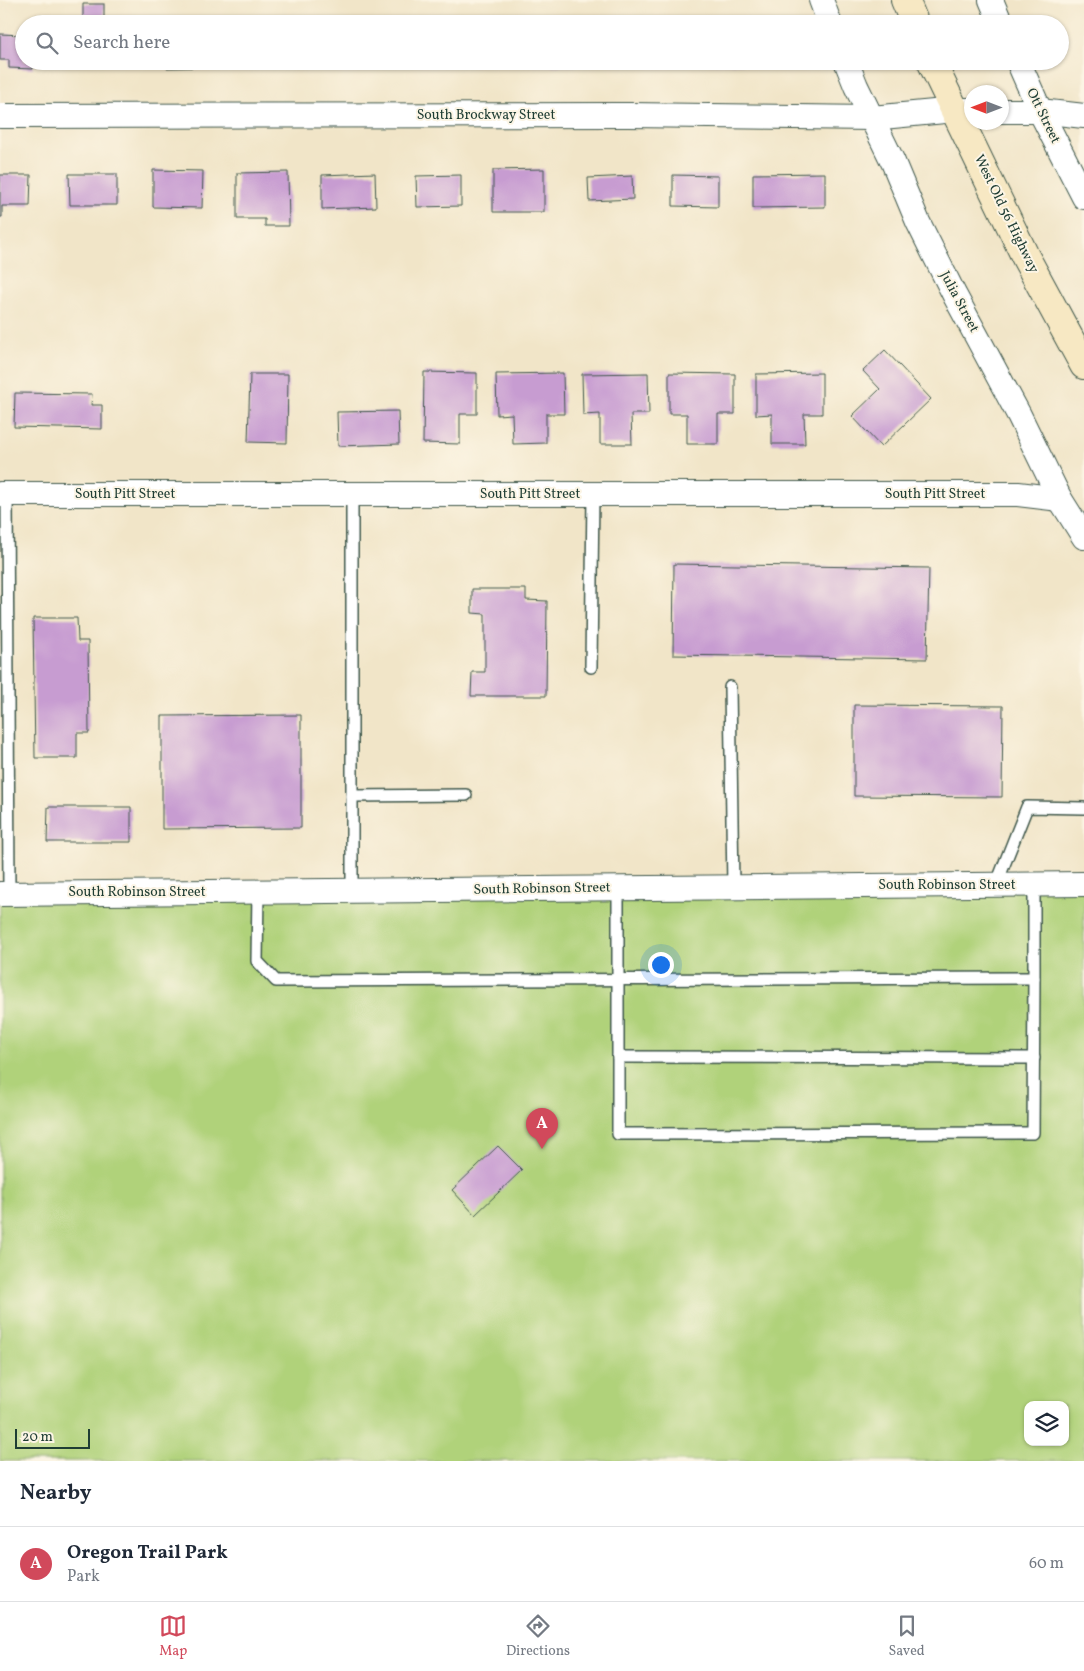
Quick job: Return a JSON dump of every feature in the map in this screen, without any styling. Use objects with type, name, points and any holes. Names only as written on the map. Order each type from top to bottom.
[{"type":"main road","points":[[905,0],[911,15]]},
{"type":"main road","name":"West Old 56 Highway","points":[[937,70],[963,110],[1026,258],[1084,365]]},
{"type":"street","points":[[821,0],[827,15]]},
{"type":"street","points":[[991,0],[997,15]]},
{"type":"street","name":"Julia Street","points":[[850,70],[922,230],[955,296],[1019,415],[1060,499],[1084,537]]},
{"type":"street","name":"Ott Street","points":[[1022,70],[1040,111],[1084,197]]},
{"type":"street","name":"South Brockway Street","points":[[0,116],[628,115],[872,118],[963,110]]},
{"type":"street","points":[[1009,110],[1040,111],[1084,116]]},
{"type":"street","name":"South Pitt Street","points":[[4,494],[1018,494],[1060,499]]},
{"type":"street","name":"South Robinson Street","points":[[5,894],[1084,884]]},
{"type":"lane","points":[[4,494],[5,894]]},
{"type":"lane","points":[[352,494],[352,890]]},
{"type":"lane","points":[[591,667],[593,494]]},
{"type":"lane","points":[[730,687],[733,887]]},
{"type":"lane","points":[[352,796],[466,795]]},
{"type":"lane","points":[[996,885],[1026,807],[1084,808]]},
{"type":"lane","points":[[618,888],[618,1134],[1033,1133],[1034,885]]},
{"type":"lane","points":[[258,892],[257,962],[276,981],[1034,978]]},
{"type":"lane","points":[[618,1057],[1034,1058]]},
{"type":"green space","points":[[1084,884],[1084,1461],[0,1461],[0,894]]},
{"type":"building","points":[[83,4],[104,4],[104,15],[83,15]]},
{"type":"building","points":[[0,34],[15,35],[15,68],[9,68],[9,60],[0,60]]},
{"type":"building","points":[[544,169],[544,212],[493,212],[493,170]]},
{"type":"building","points":[[153,170],[203,171],[202,208],[153,207]]},
{"type":"building","points":[[288,172],[289,226],[265,226],[265,219],[237,219],[237,173]]},
{"type":"building","points":[[375,173],[376,207],[322,209],[322,175]]},
{"type":"building","points":[[825,173],[825,207],[753,208],[753,174]]},
{"type":"building","points":[[69,174],[117,174],[117,205],[70,205]]},
{"type":"building","points":[[0,175],[31,175],[30,206],[2,206],[2,217],[0,217]]},
{"type":"building","points":[[461,175],[461,206],[417,207],[416,176]]},
{"type":"building","points":[[673,175],[718,176],[718,207],[673,206]]},
{"type":"building","points":[[632,176],[633,199],[589,201],[588,178]]},
{"type":"building","points":[[885,350],[931,399],[881,447],[852,416],[880,389],[863,371]]},
{"type":"building","points":[[424,372],[477,373],[477,414],[460,414],[460,444],[423,443]]},
{"type":"building","points":[[563,373],[564,414],[546,414],[546,443],[513,444],[512,414],[497,415],[496,374]]},
{"type":"building","points":[[648,373],[649,414],[631,414],[632,444],[600,444],[600,414],[583,415],[582,374]]},
{"type":"building","points":[[669,373],[735,374],[735,414],[718,414],[718,444],[687,444],[687,414],[669,414]]},
{"type":"building","points":[[822,373],[822,414],[804,414],[805,444],[772,444],[772,414],[756,415],[756,374]]},
{"type":"building","points":[[250,374],[288,374],[287,443],[248,442]]},
{"type":"building","points":[[15,393],[92,394],[91,405],[102,405],[102,429],[14,427]]},
{"type":"building","points":[[398,411],[399,444],[338,446],[337,412]]},
{"type":"building","points":[[674,564],[929,568],[927,659],[673,655]]},
{"type":"building","points":[[472,589],[526,589],[526,600],[547,601],[546,696],[471,696],[472,672],[485,672],[485,614],[472,613]]},
{"type":"building","points":[[33,618],[77,618],[78,641],[88,641],[89,733],[77,733],[77,758],[35,758]]},
{"type":"building","points":[[854,705],[1003,706],[1002,797],[854,796]]},
{"type":"building","points":[[301,715],[301,828],[162,829],[162,716]]},
{"type":"building","points":[[48,807],[131,807],[131,842],[47,842]]},
{"type":"building","points":[[498,1146],[522,1170],[475,1215],[452,1190]]},
{"type":"place","name":"Oregon Trail Park","points":[[542,1149]]}]
